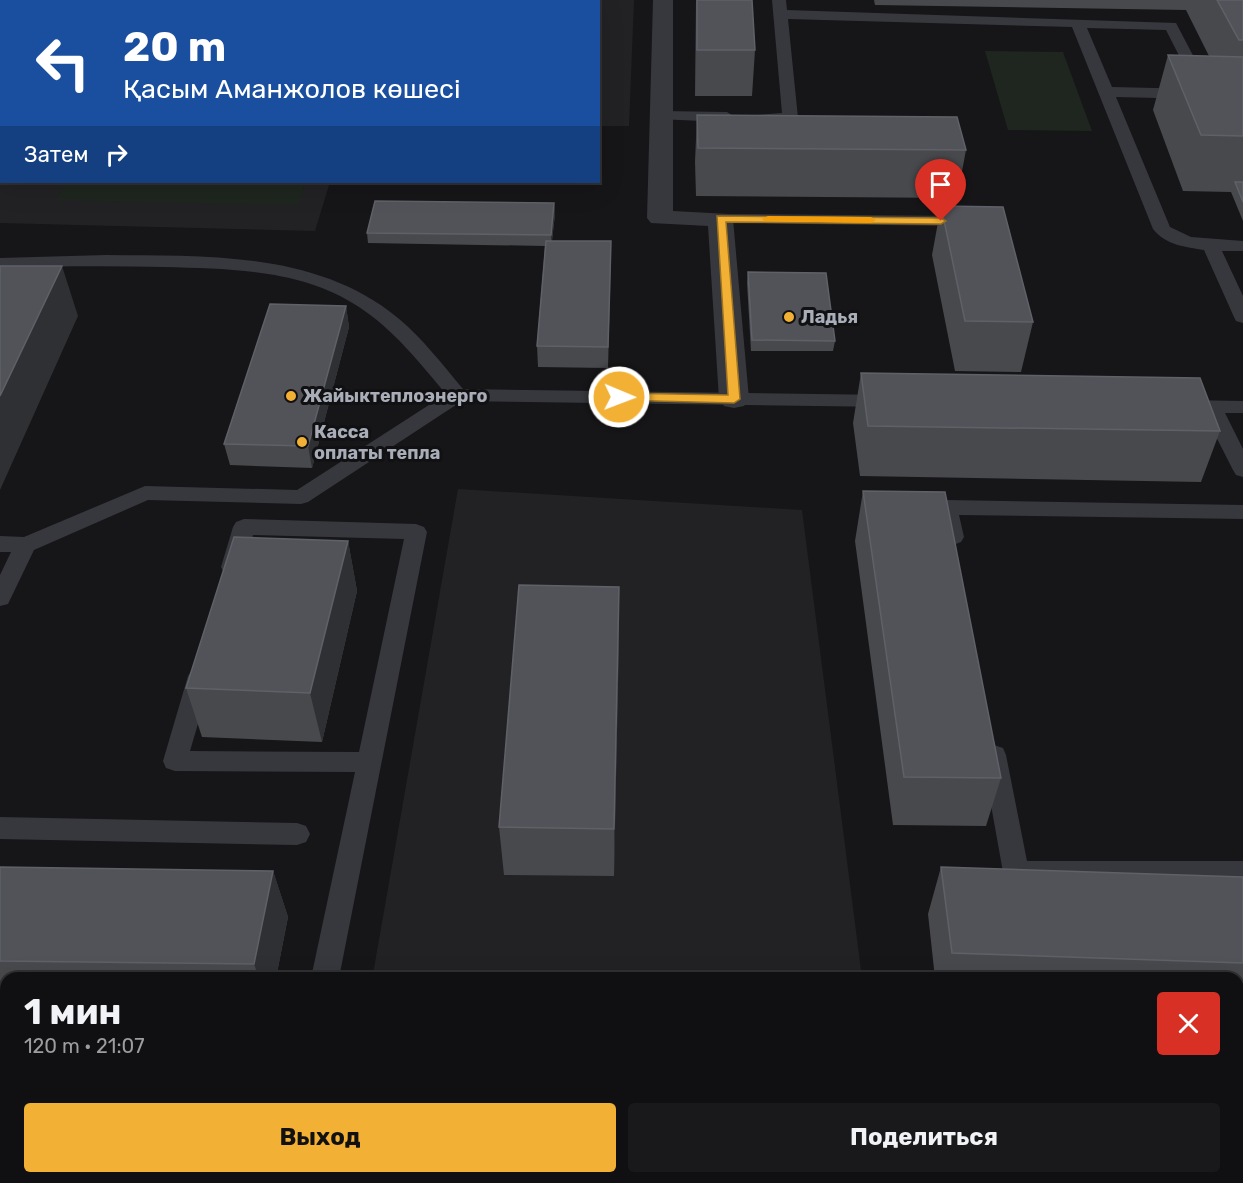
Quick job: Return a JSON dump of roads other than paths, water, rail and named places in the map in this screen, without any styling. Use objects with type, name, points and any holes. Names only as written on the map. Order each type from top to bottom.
[{"type":"street","points":[[663,0],[660,218],[720,219],[734,399]]},
{"type":"lane","points":[[662,117],[790,118],[780,7],[1078,24],[1171,26],[1205,93]]},
{"type":"lane","points":[[1078,24],[1162,229],[1170,237],[1184,242],[1243,246]]},
{"type":"lane","points":[[1105,92],[1243,95]]},
{"type":"lane","points":[[720,219],[963,221]]},
{"type":"lane","points":[[1211,245],[1243,317]]},
{"type":"lane","points":[[0,263],[80,259],[258,266],[303,274],[346,292],[390,321],[458,395]]},
{"type":"lane","points":[[0,544],[26,545],[145,493],[301,498],[458,395],[913,402]]},
{"type":"lane","points":[[1163,406],[1243,407]]},
{"type":"lane","points":[[1211,406],[1243,470]]},
{"type":"lane","points":[[956,554],[947,507],[1243,512]]},
{"type":"lane","points":[[224,594],[244,527],[416,532],[326,972]]},
{"type":"lane","points":[[0,598],[26,545]]},
{"type":"lane","points":[[204,660],[175,760],[370,762]]},
{"type":"lane","points":[[989,731],[1016,872],[1243,872]]},
{"type":"lane","points":[[0,828],[297,834]]},
{"type":"place","name":"Ладья","points":[[789,317]]},
{"type":"place","name":"Жайыктеплоэнерго","points":[[291,396]]},
{"type":"place","name":"Касса оплаты тепла","points":[[302,442]]}]
